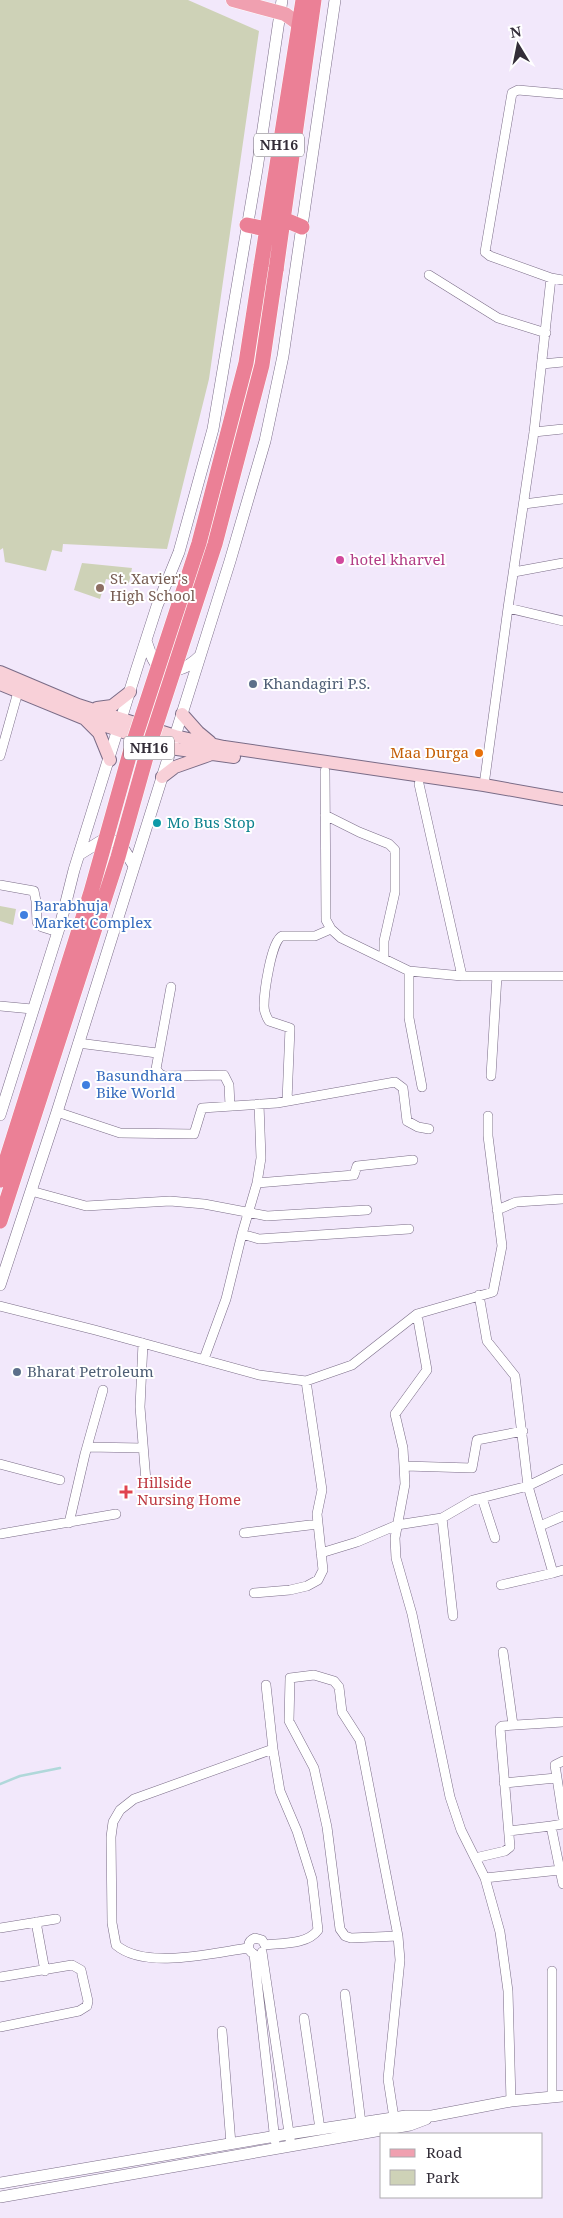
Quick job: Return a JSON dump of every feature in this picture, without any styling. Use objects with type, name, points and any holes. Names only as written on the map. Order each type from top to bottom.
[{"type":"highway","name":"NH16","points":[[0,1180],[90,892],[130,753],[199,543],[246,364],[303,0]]},
{"type":"highway","name":"NH16","points":[[0,1221],[118,857],[150,743],[215,544],[262,365],[314,0]]},
{"type":"highway","points":[[283,219],[302,226]]},
{"type":"highway","points":[[247,225],[266,229]]},
{"type":"main road","points":[[233,0],[281,6],[285,14],[299,24]]},
{"type":"main road","points":[[0,672],[86,713],[99,732],[110,760]]},
{"type":"main road","points":[[0,684],[18,692],[172,742],[302,763],[484,785],[563,799]]},
{"type":"main road","points":[[86,713],[112,706],[130,692]]},
{"type":"main road","points":[[182,714],[212,749]]},
{"type":"main road","points":[[162,777],[175,767],[212,749]]},
{"type":"main road","points":[[302,763],[325,771],[419,784],[563,808]]},
{"type":"street","points":[[0,1286],[57,1112],[230,561],[265,441],[283,356],[335,0]]},
{"type":"street","points":[[0,1115],[157,606],[179,552],[213,429],[281,6]]},
{"type":"street","points":[[563,94],[518,90],[512,93],[485,252],[490,256],[551,278],[563,280]]},
{"type":"street","points":[[429,275],[498,318],[546,333]]},
{"type":"street","points":[[484,785],[534,432],[551,278]]},
{"type":"street","points":[[542,364],[563,362]]},
{"type":"street","points":[[534,432],[563,429]]},
{"type":"street","points":[[524,504],[563,499]]},
{"type":"street","points":[[514,572],[563,563]]},
{"type":"street","points":[[508,608],[563,621]]},
{"type":"street","points":[[146,641],[157,664],[165,668],[176,670],[186,668],[200,656]]},
{"type":"street","points":[[0,756],[18,692]]},
{"type":"street","points":[[325,771],[326,920],[331,929],[342,938],[409,971],[462,976],[563,976]]},
{"type":"street","points":[[419,784],[462,976]]},
{"type":"street","points":[[325,816],[389,844],[395,850],[395,892],[384,941],[384,958]]},
{"type":"street","points":[[80,854],[101,841],[112,840],[123,848],[134,866]]},
{"type":"street","points":[[0,885],[34,891],[37,922],[42,927],[58,932]]},
{"type":"street","points":[[287,1101],[290,1028],[269,1021],[264,1008],[265,988],[275,942],[282,936],[314,936],[331,929]]},
{"type":"street","points":[[409,971],[409,1018],[422,1087]]},
{"type":"street","points":[[491,1076],[497,976]]},
{"type":"street","points":[[171,987],[157,1053],[156,1069],[164,1076],[224,1075],[228,1080],[230,1106]]},
{"type":"street","points":[[0,1006],[32,1009]]},
{"type":"street","points":[[78,1044],[157,1053]]},
{"type":"street","points":[[57,1112],[120,1133],[194,1134],[202,1108],[287,1101],[396,1082],[404,1088],[407,1121],[418,1127],[430,1128]]},
{"type":"street","points":[[204,1359],[226,1299],[257,1183],[261,1158],[259,1104]]},
{"type":"street","points":[[0,1306],[259,1375],[306,1381],[352,1365],[417,1314],[494,1292],[502,1246],[488,1136],[488,1116]]},
{"type":"street","points":[[257,1183],[354,1175],[357,1166],[413,1160]]},
{"type":"street","points":[[31,1191],[86,1206],[170,1201],[204,1204],[267,1216],[367,1210]]},
{"type":"street","points":[[498,1210],[516,1202],[563,1199]]},
{"type":"street","points":[[242,1234],[259,1239],[410,1229]]},
{"type":"street","points":[[479,1295],[488,1341],[515,1376],[528,1486],[553,1573]]},
{"type":"street","points":[[417,1314],[426,1370],[394,1414],[405,1466],[405,1484],[394,1538],[396,1558],[407,1592],[450,1796],[461,1830],[485,1878],[500,1932],[508,1991],[511,2101]]},
{"type":"street","points":[[143,1343],[140,1407],[146,1481]]},
{"type":"street","points":[[254,1593],[290,1590],[307,1586],[318,1580],[324,1570],[317,1514],[322,1490],[306,1381]]},
{"type":"street","points":[[69,1523],[103,1390]]},
{"type":"street","points":[[405,1466],[472,1468],[477,1440],[523,1431]]},
{"type":"street","points":[[87,1447],[143,1448]]},
{"type":"street","points":[[0,1464],[60,1480]]},
{"type":"street","points":[[321,1553],[358,1542],[397,1525],[442,1518],[482,1498],[528,1486],[563,1469]]},
{"type":"street","points":[[482,1498],[495,1538]]},
{"type":"street","points":[[0,1534],[116,1514]]},
{"type":"street","points":[[540,1526],[563,1516]]},
{"type":"street","points":[[442,1518],[453,1616]]},
{"type":"street","points":[[244,1532],[318,1524]]},
{"type":"street","points":[[501,1584],[563,1570]]},
{"type":"street","points":[[504,1652],[513,1725]]},
{"type":"street","points":[[394,2118],[388,2079],[400,1960],[398,1936],[360,1740],[342,1712],[339,1687],[334,1681],[314,1676],[290,1678],[289,1721],[314,1768],[327,1827],[340,1929],[345,1936],[350,1938],[398,1936]]},
{"type":"street","points":[[266,1685],[280,1792],[297,1831],[312,1879],[318,1930],[314,1935],[303,1940],[257,1950],[166,1960],[124,1952],[116,1945],[112,1923],[111,1837],[113,1822],[120,1810],[134,1799],[273,1749]]},
{"type":"street","points":[[475,1858],[508,1850],[510,1843],[500,1728],[513,1725],[563,1722]]},
{"type":"street","points":[[563,1761],[555,1764],[563,1817]]},
{"type":"street","points":[[504,1783],[556,1778]]},
{"type":"street","points":[[509,1831],[563,1824]]},
{"type":"street","points":[[551,1826],[563,1884]]},
{"type":"street","points":[[485,1878],[560,1870]]},
{"type":"street","points":[[0,1928],[56,1919]]},
{"type":"street","points":[[36,1922],[45,1970]]},
{"type":"street","points":[[257,1950],[291,2146]]},
{"type":"street","points":[[0,1977],[72,1966],[78,1967],[83,1975],[88,2001],[87,2006],[80,2012],[0,2027]]},
{"type":"street","points":[[0,2183],[274,2136],[394,2118],[432,2116],[511,2101],[557,2096],[552,1971]]},
{"type":"street","points":[[262,1985],[276,2148]]},
{"type":"street","points":[[345,1994],[361,2123]]},
{"type":"street","points":[[304,2018],[320,2129]]},
{"type":"street","points":[[222,2030],[231,2144]]},
{"type":"street","points":[[0,2197],[410,2125],[432,2116]]},
{"type":"green space","points":[[0,0],[188,0],[259,31],[209,379],[167,549],[63,544],[62,552],[52,550],[46,571],[5,562],[3,548],[0,550]]},
{"type":"green space","points":[[82,563],[132,568],[129,583],[106,579],[100,599],[74,590]]},
{"type":"green space","points":[[0,906],[16,909],[13,925],[0,921]]},
{"type":"waterway","points":[[0,1784],[20,1776],[60,1768]]},
{"type":"place","name":"hotel kharvel","points":[[340,560]]},
{"type":"place","name":"St. Xavier's High School","points":[[100,588]]},
{"type":"place","name":"Khandagiri P.S.","points":[[253,684]]},
{"type":"place","name":"Maa Durga","points":[[479,753]]},
{"type":"place","name":"Mo Bus Stop","points":[[157,823]]},
{"type":"place","name":"Barabhuja Market Complex","points":[[24,915]]},
{"type":"place","name":"Basundhara Bike World","points":[[86,1085]]},
{"type":"place","name":"Bharat Petroleum","points":[[17,1372]]},
{"type":"place","name":"Hillside Nursing Home","points":[[126,1492]]}]
